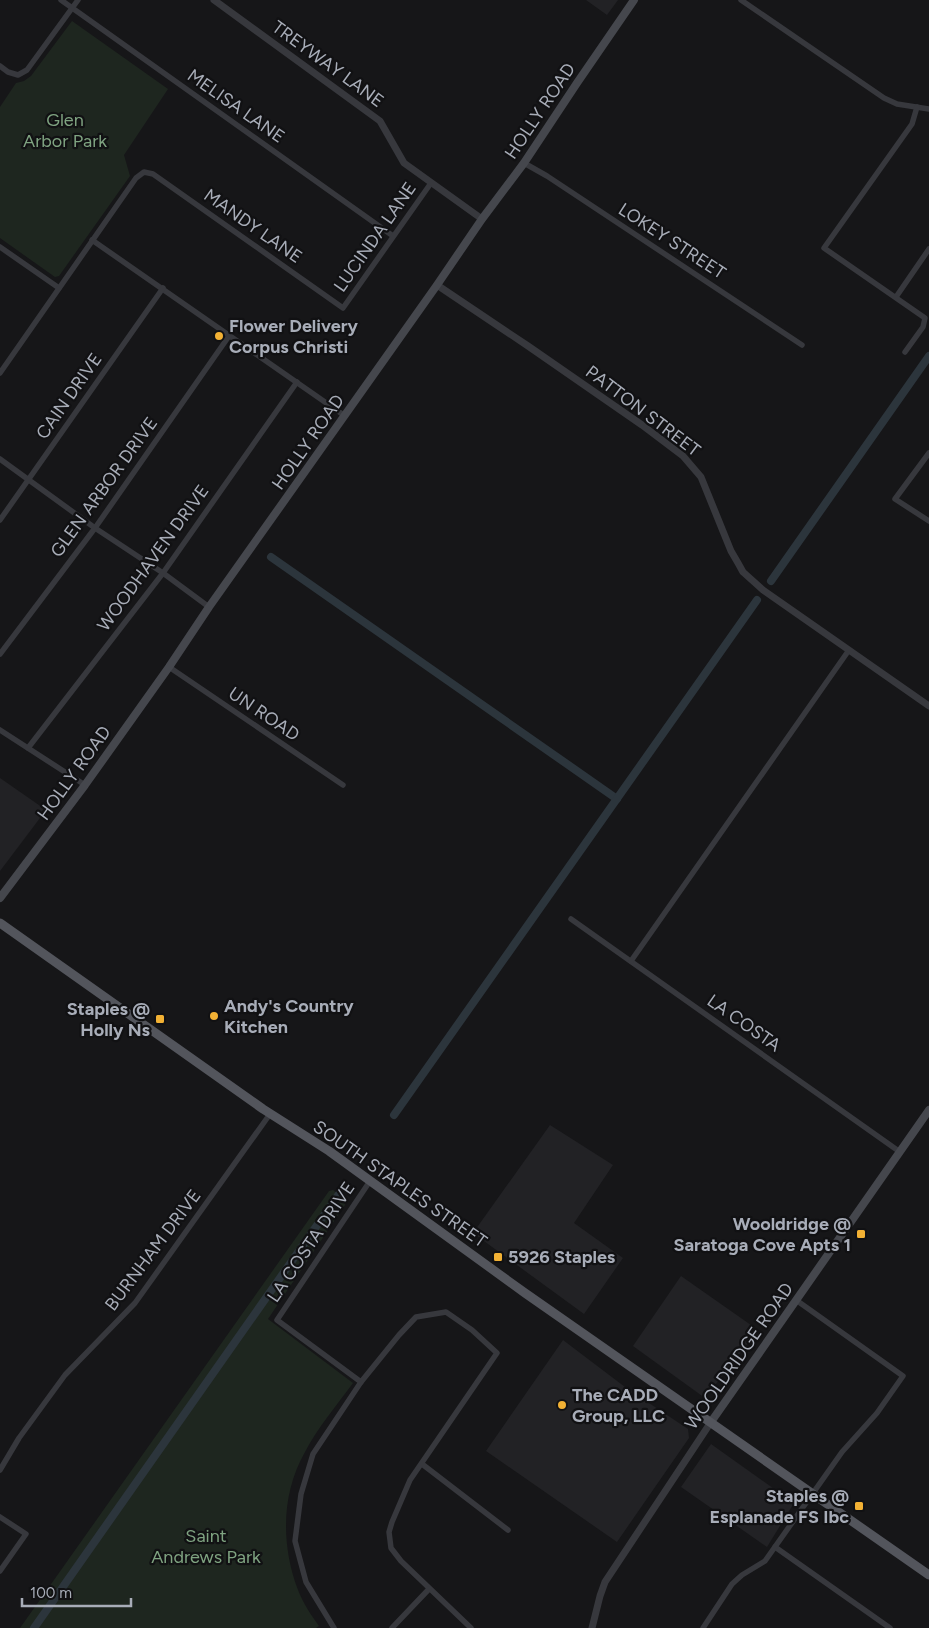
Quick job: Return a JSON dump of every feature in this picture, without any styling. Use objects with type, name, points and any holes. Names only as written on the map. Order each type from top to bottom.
[{"type":"main road","name":"HOLLY ROAD","points":[[0,898],[85,785],[169,668],[209,607],[482,219],[524,163],[634,0]]},
{"type":"main road","name":"SOUTH STAPLES STREET","points":[[0,923],[270,1114],[318,1143],[525,1293],[929,1575]]},
{"type":"main road","name":"WOOLDRIDGE ROAD","points":[[711,1422],[929,1110]]},
{"type":"street","name":"MELISA LANE","points":[[61,0],[393,236]]},
{"type":"street","points":[[0,66],[18,76],[27,70],[78,0]]},
{"type":"street","name":"TREYWAY LANE","points":[[214,0],[380,121],[404,162],[482,219]]},
{"type":"street","points":[[741,0],[884,98],[897,104],[929,109]]},
{"type":"street","points":[[905,352],[923,327],[925,318],[824,248],[912,124],[917,107]]},
{"type":"street","name":"LOKEY STREET","points":[[524,163],[547,176],[802,345]]},
{"type":"street","name":"MANDY LANE","points":[[92,240],[136,178],[144,172],[153,174],[343,308]]},
{"type":"street","name":"LUCINDA LANE","points":[[343,308],[431,183]]},
{"type":"street","points":[[0,374],[92,240],[345,416]]},
{"type":"street","points":[[0,247],[59,288]]},
{"type":"street","points":[[896,297],[929,249]]},
{"type":"street","name":"PATTON STREET","points":[[437,285],[544,357],[683,456],[700,477],[731,551],[743,572],[763,590],[929,706]]},
{"type":"street","name":"CAIN DRIVE","points":[[0,520],[163,288]]},
{"type":"street","name":"GLEN ARBOR DRIVE","points":[[0,654],[94,528],[229,336]]},
{"type":"street","name":"WOODHAVEN DRIVE","points":[[28,748],[163,573],[297,382]]},
{"type":"street","points":[[929,453],[895,499],[929,521]]},
{"type":"street","points":[[0,459],[94,528],[163,573],[209,607]]},
{"type":"street","points":[[631,961],[849,650]]},
{"type":"street","name":"UN ROAD","points":[[169,668],[343,785]]},
{"type":"street","points":[[0,730],[85,785]]},
{"type":"street","name":"LA COSTA","points":[[571,919],[900,1152]]},
{"type":"street","name":"BURNHAM DRIVE","points":[[0,1470],[19,1438],[65,1375],[135,1304],[270,1114]]},
{"type":"street","name":"LA COSTA DRIVE","points":[[361,1382],[277,1320],[370,1182]]},
{"type":"street","points":[[703,1628],[732,1584],[742,1575],[765,1561],[842,1452],[877,1413],[903,1376],[796,1300]]},
{"type":"street","points":[[334,1628],[306,1582],[295,1541],[301,1494],[313,1454],[361,1382],[416,1317],[446,1312],[461,1321],[498,1353],[410,1480],[389,1532],[391,1548],[401,1561],[470,1628]]},
{"type":"street","name":"WOOLDRIDGE ROAD","points":[[592,1628],[600,1596],[606,1582],[711,1422]]},
{"type":"street","points":[[422,1464],[508,1530]]},
{"type":"street","points":[[0,1517],[26,1534],[0,1571]]},
{"type":"street","points":[[775,1548],[890,1628]]},
{"type":"street","points":[[392,1628],[429,1589]]},
{"type":"shaded area","points":[[586,0],[618,0],[607,15]]},
{"type":"shaded area","points":[[0,778],[46,810],[0,871]]},
{"type":"shaded area","points":[[550,1125],[613,1165],[574,1223],[623,1258],[584,1314],[473,1233]]},
{"type":"shaded area","points":[[681,1276],[758,1330],[705,1398],[633,1346]]},
{"type":"shaded area","points":[[563,1340],[625,1387],[688,1429],[689,1438],[617,1542],[486,1451]]},
{"type":"shaded area","points":[[711,1444],[794,1503],[767,1547],[681,1487]]},
{"type":"green space","name":"Glen Arbor Park","points":[[72,21],[168,89],[124,155],[130,176],[59,276],[55,277],[0,238],[0,107],[16,83],[24,81],[31,76]]},
{"type":"green space","name":"Saint Andrews Park","points":[[333,1190],[343,1198],[345,1205],[268,1319],[353,1383],[305,1452],[291,1485],[288,1502],[286,1538],[292,1573],[302,1600],[319,1626],[316,1628],[20,1628],[329,1191]]},
{"type":"waterway","points":[[771,581],[929,356]]},
{"type":"waterway","points":[[271,557],[617,799]]},
{"type":"waterway","points":[[394,1115],[757,600]]},
{"type":"waterway","points":[[34,1628],[339,1194]]},
{"type":"place","name":"Flower Delivery Corpus Christi","points":[[219,336]]},
{"type":"place","name":"Andy's Country Kitchen","points":[[214,1016]]},
{"type":"place","name":"Staples @ Holly Ns","points":[[160,1019]]},
{"type":"place","name":"Wooldridge @ Saratoga Cove Apts 1","points":[[861,1234]]},
{"type":"place","name":"5926 Staples","points":[[498,1257]]},
{"type":"place","name":"The CADD Group, LLC","points":[[562,1405]]},
{"type":"place","name":"Staples @ Esplanade FS Ibc","points":[[859,1506]]}]
